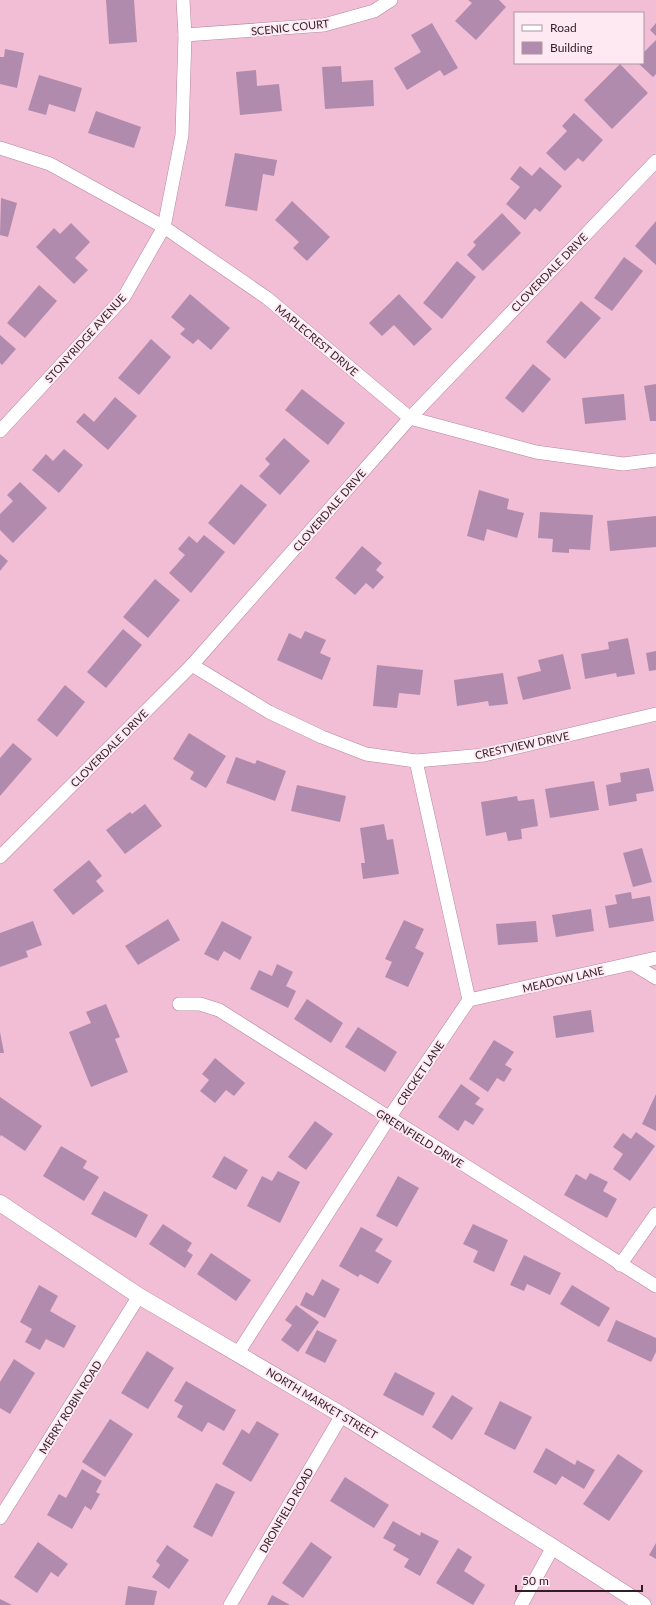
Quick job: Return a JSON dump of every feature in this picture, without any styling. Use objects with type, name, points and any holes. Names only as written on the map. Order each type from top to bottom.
[{"type":"street","name":"STONYRIDGE AVENUE","points":[[0,431],[124,297],[164,227],[182,134],[185,35],[182,0]]},
{"type":"street","name":"SCENIC COURT","points":[[185,35],[324,26],[374,11],[391,0]]},
{"type":"street","name":"MAPLECREST DRIVE","points":[[0,148],[50,164],[164,227],[266,298],[410,418],[536,452],[623,464],[656,460]]},
{"type":"street","name":"CLOVERDALE DRIVE","points":[[0,857],[192,665],[410,418],[656,161]]},
{"type":"street","name":"CRESTVIEW DRIVE","points":[[192,665],[269,712],[322,737],[366,754],[416,761],[484,755],[656,714]]},
{"type":"street","points":[[416,761],[469,1000]]},
{"type":"street","name":"MEADOW LANE","points":[[469,1000],[656,958]]},
{"type":"street","points":[[633,964],[656,978]]},
{"type":"street","name":"CRICKET LANE","points":[[238,1353],[389,1118],[469,1000]]},
{"type":"street","name":"GREENFIELD DRIVE","points":[[179,1004],[200,1004],[219,1010],[656,1286]]},
{"type":"street","name":"NORTH MARKET STREET","points":[[0,1203],[139,1296],[342,1415],[643,1605]]},
{"type":"street","points":[[620,1264],[656,1214]]},
{"type":"street","name":"MERRY ROBIN ROAD","points":[[0,1518],[139,1296]]},
{"type":"street","name":"DRONFIELD ROAD","points":[[230,1605],[342,1415]]},
{"type":"street","points":[[521,1605],[553,1547]]},
{"type":"building","points":[[106,0],[134,0],[137,42],[109,44]]},
{"type":"building","points":[[468,0],[499,0],[506,7],[476,40],[455,21],[472,3]]},
{"type":"building","points":[[432,23],[458,68],[444,76],[440,70],[407,90],[394,68],[421,52],[411,35]]},
{"type":"building","points":[[656,23],[656,36],[650,30]]},
{"type":"building","points":[[656,40],[656,74],[653,77],[639,64],[644,64],[644,52]]},
{"type":"building","points":[[5,49],[24,53],[17,88],[0,84],[0,57],[4,57]]},
{"type":"building","points":[[620,64],[648,93],[612,129],[584,100]]},
{"type":"building","points":[[341,66],[342,82],[373,80],[374,106],[325,109],[322,67]]},
{"type":"building","points":[[256,70],[257,86],[279,84],[282,111],[240,115],[236,72]]},
{"type":"building","points":[[39,75],[82,88],[75,112],[49,104],[46,115],[28,110]]},
{"type":"building","points":[[96,111],[141,127],[134,148],[88,133]]},
{"type":"building","points":[[574,113],[603,140],[583,162],[578,158],[565,171],[546,153],[567,131],[562,126]]},
{"type":"building","points":[[235,153],[277,160],[274,176],[263,174],[257,211],[225,206]]},
{"type":"building","points":[[520,166],[532,176],[540,167],[562,186],[540,212],[535,208],[525,220],[506,204],[520,187],[510,179]]},
{"type":"building","points":[[1,198],[17,203],[8,237],[0,235]]},
{"type":"building","points":[[292,201],[330,237],[307,261],[293,248],[299,242],[275,220]]},
{"type":"building","points":[[502,213],[521,233],[483,271],[467,255],[476,245],[473,242]]},
{"type":"building","points":[[656,221],[656,265],[635,246]]},
{"type":"building","points":[[71,223],[90,242],[75,258],[88,270],[74,284],[36,247],[54,228],[60,234]]},
{"type":"building","points":[[624,257],[643,271],[612,311],[594,298]]},
{"type":"building","points":[[457,261],[476,277],[442,319],[423,303]]},
{"type":"building","points":[[39,285],[57,301],[25,338],[7,323]]},
{"type":"building","points":[[190,294],[230,328],[211,350],[198,339],[193,344],[180,334],[185,329],[171,317]]},
{"type":"building","points":[[399,294],[432,329],[414,346],[394,325],[382,336],[369,323]]},
{"type":"building","points":[[581,301],[601,318],[565,359],[546,342]]},
{"type":"building","points":[[0,335],[16,349],[2,365],[0,363]]},
{"type":"building","points":[[151,339],[171,357],[139,395],[118,378]]},
{"type":"building","points":[[533,364],[551,379],[523,413],[505,398]]},
{"type":"building","points":[[656,384],[656,421],[650,421],[644,386]]},
{"type":"building","points":[[302,389],[345,423],[328,445],[285,410]]},
{"type":"building","points":[[624,394],[626,420],[585,424],[582,398]]},
{"type":"building","points":[[115,397],[137,416],[108,450],[76,422],[84,413],[94,422]]},
{"type":"building","points":[[284,438],[310,461],[280,495],[259,476],[270,464],[265,459]]},
{"type":"building","points":[[64,449],[83,465],[59,493],[32,470],[46,454],[53,461]]},
{"type":"building","points":[[20,482],[47,508],[13,543],[0,530],[0,514],[13,501],[7,495]]},
{"type":"building","points":[[241,484],[267,505],[234,545],[208,523]]},
{"type":"building","points":[[479,490],[509,499],[507,509],[524,513],[517,538],[487,529],[484,541],[467,536]]},
{"type":"building","points":[[540,512],[593,515],[590,550],[569,549],[569,553],[552,552],[553,539],[538,538]]},
{"type":"building","points":[[656,516],[656,547],[610,551],[607,521]]},
{"type":"building","points":[[204,535],[225,552],[191,593],[169,573],[185,555],[178,549],[189,536],[197,543]]},
{"type":"building","points":[[362,546],[382,563],[376,570],[384,577],[373,589],[366,583],[355,595],[335,578]]},
{"type":"building","points":[[0,554],[8,561],[0,571]]},
{"type":"building","points":[[155,579],[180,600],[148,638],[123,617]]},
{"type":"building","points":[[123,629],[142,645],[106,688],[87,672]]},
{"type":"building","points":[[305,631],[326,640],[320,653],[331,658],[322,680],[277,660],[289,633],[301,639]]},
{"type":"building","points":[[628,638],[635,674],[617,677],[616,673],[585,679],[581,654],[609,649],[608,642]]},
{"type":"building","points":[[656,651],[656,670],[649,671],[646,653]]},
{"type":"building","points":[[563,654],[571,689],[523,700],[517,677],[541,671],[538,660]]},
{"type":"building","points":[[377,665],[423,670],[420,695],[399,693],[397,708],[373,706]]},
{"type":"building","points":[[503,673],[508,704],[489,706],[488,701],[457,706],[454,680]]},
{"type":"building","points":[[65,685],[85,702],[57,737],[37,720]]},
{"type":"building","points":[[189,733],[226,756],[206,788],[190,779],[194,772],[173,759]]},
{"type":"building","points":[[13,743],[32,759],[0,796],[0,758]]},
{"type":"building","points":[[236,757],[255,764],[257,760],[286,771],[275,801],[226,783]]},
{"type":"building","points":[[649,768],[654,791],[636,794],[637,801],[609,806],[606,785],[621,782],[620,773]]},
{"type":"building","points":[[594,781],[599,810],[550,818],[545,789]]},
{"type":"building","points":[[297,785],[346,796],[340,822],[291,811]]},
{"type":"building","points":[[517,796],[518,801],[534,799],[538,826],[521,829],[522,839],[508,841],[506,832],[486,836],[481,802]]},
{"type":"building","points":[[145,804],[162,826],[125,854],[106,830],[130,812],[132,814]]},
{"type":"building","points":[[384,824],[387,840],[393,839],[399,874],[363,879],[361,863],[365,863],[360,828]]},
{"type":"building","points":[[642,848],[652,882],[633,887],[623,853]]},
{"type":"building","points":[[89,860],[102,876],[96,881],[104,891],[73,915],[53,890]]},
{"type":"building","points":[[631,892],[632,899],[650,896],[654,921],[609,928],[605,906],[617,904],[615,895]]},
{"type":"building","points":[[591,909],[594,931],[556,937],[552,915]]},
{"type":"building","points":[[168,919],[180,940],[138,965],[125,946]]},
{"type":"building","points":[[404,920],[424,929],[415,948],[424,953],[408,987],[385,977],[392,962],[385,959]]},
{"type":"building","points":[[33,921],[42,945],[26,951],[28,957],[0,967],[0,933]]},
{"type":"building","points":[[222,921],[252,937],[240,960],[224,951],[218,961],[204,954]]},
{"type":"building","points":[[536,921],[538,942],[498,945],[496,924]]},
{"type":"building","points":[[277,964],[293,972],[286,986],[296,991],[288,1008],[250,989],[259,970],[272,976]]},
{"type":"building","points":[[307,999],[343,1023],[331,1043],[294,1019]]},
{"type":"building","points":[[106,1004],[120,1037],[115,1039],[128,1072],[91,1087],[69,1032],[91,1023],[86,1012]]},
{"type":"building","points":[[591,1010],[594,1032],[556,1038],[553,1016]]},
{"type":"building","points":[[358,1027],[397,1052],[385,1072],[345,1047]]},
{"type":"building","points":[[0,1032],[4,1053],[0,1053]]},
{"type":"building","points":[[494,1040],[514,1052],[505,1065],[512,1069],[504,1082],[497,1078],[488,1092],[469,1079]]},
{"type":"building","points":[[215,1058],[245,1083],[234,1096],[226,1090],[215,1103],[200,1091],[209,1080],[202,1074]]},
{"type":"building","points":[[461,1084],[480,1098],[475,1104],[484,1109],[473,1125],[465,1120],[458,1131],[438,1117]]},
{"type":"building","points":[[656,1094],[656,1131],[642,1124]]},
{"type":"building","points":[[0,1097],[42,1126],[25,1151],[1,1135],[0,1137]]},
{"type":"building","points":[[315,1121],[333,1134],[306,1170],[288,1157]]},
{"type":"building","points":[[636,1132],[655,1146],[630,1181],[613,1169],[623,1154],[613,1147],[623,1133],[631,1139]]},
{"type":"building","points":[[61,1146],[87,1161],[83,1168],[99,1177],[84,1201],[43,1176]]},
{"type":"building","points":[[224,1156],[248,1170],[236,1190],[212,1177]]},
{"type":"building","points":[[278,1171],[300,1182],[280,1223],[247,1206],[262,1176],[272,1181]]},
{"type":"building","points":[[590,1173],[608,1182],[603,1191],[617,1199],[607,1218],[564,1195],[576,1174],[586,1180]]},
{"type":"building","points":[[398,1176],[419,1188],[397,1227],[376,1216]]},
{"type":"building","points":[[104,1191],[148,1215],[136,1238],[91,1214]]},
{"type":"building","points":[[163,1224],[192,1243],[187,1251],[193,1255],[185,1268],[149,1244]]},
{"type":"building","points":[[473,1224],[508,1240],[494,1272],[473,1262],[478,1251],[463,1244]]},
{"type":"building","points":[[361,1227],[383,1239],[375,1251],[392,1261],[378,1284],[360,1274],[358,1277],[339,1266]]},
{"type":"building","points":[[211,1253],[251,1280],[236,1301],[197,1274]]},
{"type":"building","points":[[524,1255],[561,1273],[550,1295],[527,1284],[524,1291],[510,1285]]},
{"type":"building","points":[[322,1279],[340,1289],[325,1318],[300,1305],[306,1292],[313,1296]]},
{"type":"building","points":[[39,1285],[58,1296],[50,1311],[76,1326],[64,1348],[46,1339],[40,1350],[25,1342],[32,1329],[20,1322]]},
{"type":"building","points":[[572,1285],[610,1308],[599,1327],[560,1304]]},
{"type":"building","points":[[296,1305],[319,1322],[298,1352],[281,1340],[292,1325],[285,1320]]},
{"type":"building","points":[[616,1320],[656,1338],[656,1352],[651,1362],[607,1341]]},
{"type":"building","points":[[317,1330],[337,1340],[325,1363],[305,1353]]},
{"type":"building","points":[[147,1351],[174,1368],[148,1409],[121,1393]]},
{"type":"building","points":[[14,1359],[35,1373],[10,1414],[0,1408],[0,1382]]},
{"type":"building","points":[[395,1372],[435,1393],[423,1416],[383,1395]]},
{"type":"building","points":[[186,1381],[236,1410],[224,1431],[208,1422],[202,1432],[177,1417],[183,1406],[174,1401]]},
{"type":"building","points":[[452,1395],[473,1408],[452,1440],[432,1427]]},
{"type":"building","points":[[500,1401],[532,1417],[515,1450],[484,1434]]},
{"type":"building","points":[[110,1419],[133,1434],[105,1477],[82,1462]]},
{"type":"building","points":[[257,1421],[279,1434],[251,1482],[222,1464],[242,1429],[249,1434]]},
{"type":"building","points":[[546,1448],[575,1465],[577,1460],[595,1470],[584,1489],[562,1476],[556,1485],[533,1472]]},
{"type":"building","points":[[618,1454],[643,1471],[609,1521],[583,1504]]},
{"type":"building","points":[[82,1469],[102,1481],[96,1492],[100,1494],[91,1510],[85,1506],[72,1529],[47,1515],[59,1494],[66,1498]]},
{"type":"building","points":[[345,1477],[389,1505],[374,1528],[330,1501]]},
{"type":"building","points":[[216,1483],[235,1492],[212,1537],[193,1527]]},
{"type":"building","points":[[393,1521],[420,1536],[421,1532],[439,1541],[420,1576],[404,1567],[409,1559],[393,1550],[396,1545],[383,1538]]},
{"type":"building","points":[[38,1542],[68,1564],[58,1577],[51,1572],[37,1593],[14,1577]]},
{"type":"building","points":[[311,1542],[332,1557],[303,1598],[282,1583]]},
{"type":"building","points":[[656,1543],[656,1559],[649,1555]]},
{"type":"building","points":[[167,1545],[189,1560],[169,1589],[152,1577],[160,1565],[156,1561]]},
{"type":"building","points":[[458,1548],[472,1557],[464,1571],[485,1585],[473,1605],[436,1583]]},
{"type":"building","points":[[128,1586],[157,1591],[154,1605],[125,1605]]},
{"type":"building","points":[[272,1595],[290,1605],[267,1605]]},
{"type":"building","points":[[0,1599],[12,1605],[0,1605]]}]
